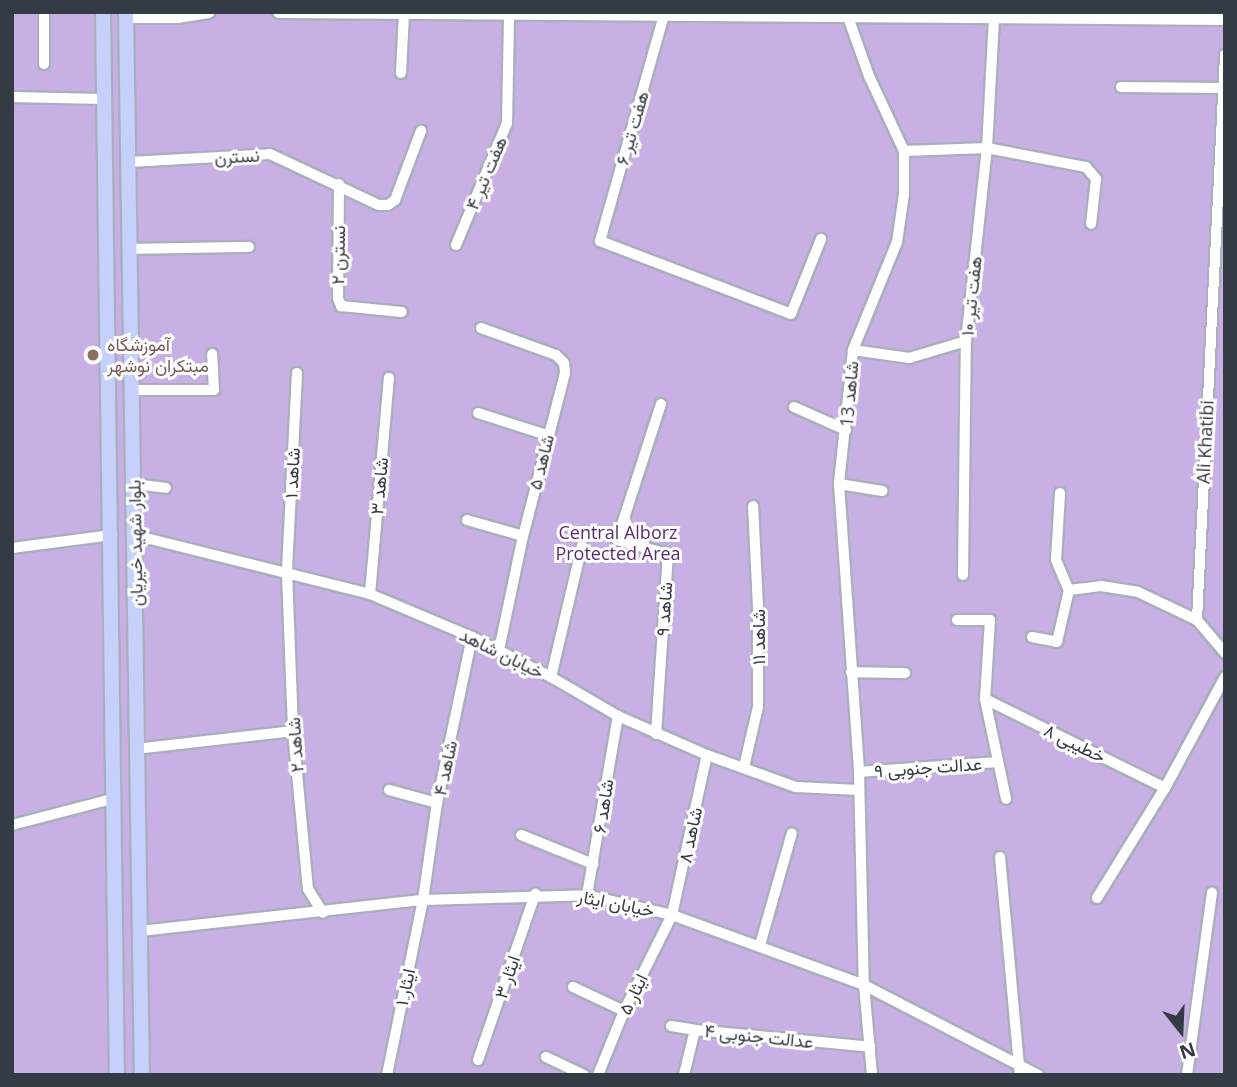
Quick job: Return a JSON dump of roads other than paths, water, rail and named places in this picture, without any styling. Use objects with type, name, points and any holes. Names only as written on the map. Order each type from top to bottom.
[{"type":"main road","points":[[103,15],[126,15]]},
{"type":"main road","name":"بلوار شهید خیریان","points":[[103,15],[112,535],[112,799],[117,1075]]},
{"type":"main road","name":"بلوار شهید خیریان","points":[[126,15],[134,390],[136,749],[142,1075]]},
{"type":"main road","points":[[112,535],[134,535]]},
{"type":"street","points":[[44,12],[44,64]]},
{"type":"street","points":[[126,15],[177,17],[209,12]]},
{"type":"street","points":[[279,12],[509,16],[1089,15],[1198,16],[1225,19]]},
{"type":"street","points":[[401,73],[404,14]]},
{"type":"street","name":"هفت تیر ۶","points":[[670,14],[600,241],[791,314],[821,239]]},
{"type":"street","name":"هفت تیر ۴","points":[[456,245],[508,123],[509,16]]},
{"type":"street","name":"هفت تیر ۱۰","points":[[963,575],[966,341],[1001,16]]},
{"type":"street","name":"شاهد 13","points":[[848,17],[869,76],[904,151],[904,194],[897,242],[853,351],[839,484],[859,772],[864,985],[872,1075]]},
{"type":"street","name":"Ali Khatibi","points":[[1197,620],[1219,274],[1225,55]]},
{"type":"street","points":[[1121,87],[1223,88]]},
{"type":"street","points":[[12,97],[103,99]]},
{"type":"street","name":"نسترن","points":[[129,162],[270,155],[339,184],[379,205],[388,205],[395,200],[421,131]]},
{"type":"street","points":[[904,151],[987,148],[1086,167],[1097,179],[1091,223]]},
{"type":"street","name":"نسترن ۲","points":[[339,184],[338,298],[341,306],[402,312]]},
{"type":"street","points":[[131,248],[249,247]]},
{"type":"street","name":"شاهد ۵","points":[[481,328],[556,355],[564,363],[565,373],[547,435],[499,650]]},
{"type":"street","points":[[853,351],[909,358],[966,341]]},
{"type":"street","points":[[134,390],[214,390],[212,354]]},
{"type":"street","name":"شاهد ۱","points":[[288,573],[298,373]]},
{"type":"street","name":"شاهد ۳","points":[[370,594],[389,378]]},
{"type":"street","name":"شاهد ۹","points":[[656,734],[668,554],[617,540],[661,404]]},
{"type":"street","points":[[794,407],[846,430]]},
{"type":"street","points":[[478,413],[547,435]]},
{"type":"street","points":[[134,484],[166,488]]},
{"type":"street","points":[[839,484],[882,491]]},
{"type":"street","points":[[1032,637],[1057,642],[1069,590],[1056,560],[1060,493]]},
{"type":"street","name":"شاهد ۱۱","points":[[744,767],[758,707],[754,506]]},
{"type":"street","points":[[467,520],[523,536]]},
{"type":"street","points":[[12,548],[112,535]]},
{"type":"street","name":"خیابان شاهد","points":[[134,535],[370,594],[472,637],[551,677],[618,716],[707,755],[796,787],[859,790]]},
{"type":"street","points":[[551,677],[582,546]]},
{"type":"street","name":"شاهد ۲","points":[[288,573],[293,731],[308,889],[323,913]]},
{"type":"street","points":[[1069,590],[1101,586],[1138,592],[1197,620],[1225,653]]},
{"type":"street","points":[[957,620],[990,620],[985,699],[1006,799]]},
{"type":"street","name":"شاهد ۴","points":[[423,900],[437,803],[472,637]]},
{"type":"street","points":[[851,672],[905,673]]},
{"type":"street","points":[[1097,898],[1166,788],[1225,677]]},
{"type":"street","name":"خطیبی ۸","points":[[985,699],[1166,788]]},
{"type":"street","name":"شاهد ۶","points":[[587,895],[618,716]]},
{"type":"street","points":[[136,749],[293,731]]},
{"type":"street","name":"شاهد ۸","points":[[673,915],[707,755]]},
{"type":"street","name":"عدالت جنوبی ۹","points":[[859,772],[997,762]]},
{"type":"street","points":[[389,790],[437,803]]},
{"type":"street","points":[[12,824],[112,799]]},
{"type":"street","points":[[760,945],[792,833]]},
{"type":"street","points":[[521,835],[593,864]]},
{"type":"street","points":[[1000,857],[1020,1070]]},
{"type":"street","points":[[1187,1075],[1212,893]]},
{"type":"street","name":"خیابان ایثار","points":[[140,931],[423,900],[535,894],[587,895],[673,915],[864,985],[1020,1070],[1038,1075]]},
{"type":"street","name":"ایثار ۳","points":[[478,1060],[535,894]]},
{"type":"street","name":"ایثار ۱","points":[[387,1075],[423,900]]},
{"type":"street","name":"ایثار ۵","points":[[597,1075],[624,1011],[673,915]]},
{"type":"street","points":[[573,988],[624,1011]]},
{"type":"street","points":[[671,1026],[695,1030]]},
{"type":"street","name":"عدالت جنوبی ۴","points":[[684,1075],[695,1030],[870,1047]]},
{"type":"street","points":[[546,1057],[584,1075]]},
{"type":"place","name":"آموزشگاه مبتکران نوشهر","points":[[93,355]]},
{"type":"park label","name":"Central Alborz Protected Area","points":[[618,543]]}]
